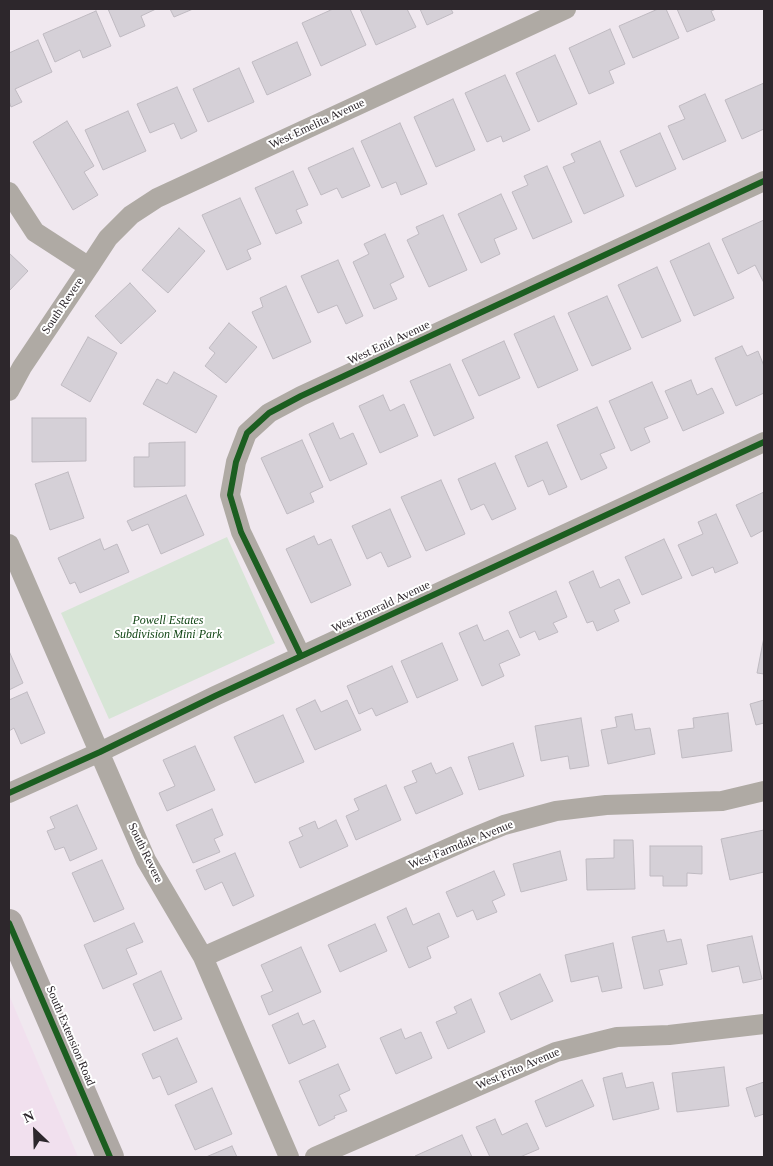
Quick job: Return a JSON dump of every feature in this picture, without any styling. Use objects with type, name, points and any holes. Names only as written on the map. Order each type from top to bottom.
[{"type":"street","name":"West Emelita Avenue","points":[[89,267],[108,238],[131,215],[157,198],[566,9]]},
{"type":"street","name":"West Enid Avenue","points":[[301,656],[241,532],[230,495],[236,462],[247,433],[269,413],[301,396],[764,181]]},
{"type":"street","name":"South Revere","points":[[9,192],[34,232],[89,267],[22,367],[9,391]]},
{"type":"street","name":"West Emerald Avenue","points":[[9,793],[764,442]]},
{"type":"street","name":"South Revere","points":[[9,544],[146,860],[203,957],[289,1157]]},
{"type":"street","name":"West Farmdale Avenue","points":[[203,957],[504,825],[556,811],[606,805],[722,800],[764,791]]},
{"type":"street","name":"South Extension Road","points":[[9,923],[110,1157]]},
{"type":"street","name":"West Frito Avenue","points":[[315,1157],[556,1052],[617,1037],[669,1035],[764,1024]]},
{"type":"shaded area","points":[[9,995],[78,1157],[9,1157]]},
{"type":"green space","name":"Powell Estates Subdivision Mini Park","points":[[227,537],[275,643],[109,719],[61,613]]},
{"type":"building","points":[[108,9],[156,9],[141,16],[145,26],[120,37]]},
{"type":"building","points":[[170,9],[193,9],[174,17]]},
{"type":"building","points":[[333,9],[350,9],[366,45],[321,66],[302,23]]},
{"type":"building","points":[[360,9],[407,9],[416,27],[376,45]]},
{"type":"building","points":[[420,9],[451,9],[453,13],[427,25]]},
{"type":"building","points":[[658,9],[666,9],[679,38],[633,58],[619,26]]},
{"type":"building","points":[[677,9],[716,9],[711,11],[715,20],[687,32]]},
{"type":"building","points":[[96,11],[111,46],[83,58],[80,50],[55,62],[43,34]]},
{"type":"building","points":[[610,29],[625,64],[609,71],[614,83],[589,94],[569,48]]},
{"type":"building","points":[[38,40],[52,72],[15,89],[22,102],[11,107],[9,101],[9,53]]},
{"type":"building","points":[[297,42],[311,75],[267,95],[252,62]]},
{"type":"building","points":[[555,55],[577,104],[538,122],[516,73]]},
{"type":"building","points":[[239,68],[254,102],[208,122],[193,89]]},
{"type":"building","points":[[505,75],[530,130],[503,142],[501,136],[487,142],[465,93]]},
{"type":"building","points":[[764,83],[764,129],[742,139],[725,100]]},
{"type":"building","points":[[177,87],[197,131],[181,139],[174,123],[150,133],[137,104]]},
{"type":"building","points":[[705,94],[726,141],[683,160],[668,126],[685,119],[679,106]]},
{"type":"building","points":[[453,99],[475,150],[436,167],[414,117]]},
{"type":"building","points":[[128,111],[146,151],[103,170],[85,130]]},
{"type":"building","points":[[67,121],[94,166],[84,172],[98,195],[73,210],[33,142]]},
{"type":"building","points":[[400,123],[427,184],[401,195],[396,182],[382,188],[361,141]]},
{"type":"building","points":[[660,133],[676,169],[636,187],[620,151]]},
{"type":"building","points":[[600,141],[624,196],[584,214],[563,167],[575,162],[571,154]]},
{"type":"building","points":[[353,148],[370,186],[342,198],[337,188],[321,195],[308,168]]},
{"type":"building","points":[[547,166],[572,222],[533,239],[512,192],[528,185],[524,176]]},
{"type":"building","points":[[293,171],[308,205],[296,210],[302,223],[276,234],[255,188]]},
{"type":"building","points":[[501,194],[517,229],[494,239],[500,254],[481,263],[458,214]]},
{"type":"building","points":[[240,198],[261,244],[247,250],[251,259],[227,270],[202,215]]},
{"type":"building","points":[[443,215],[467,270],[429,287],[407,240],[419,234],[416,227]]},
{"type":"building","points":[[764,220],[764,283],[755,265],[738,274],[722,239]]},
{"type":"building","points":[[179,228],[205,251],[168,293],[142,270]]},
{"type":"building","points":[[385,234],[404,277],[390,284],[397,299],[374,309],[353,262],[369,254],[364,244]]},
{"type":"building","points":[[709,243],[734,298],[694,316],[670,261]]},
{"type":"building","points":[[9,253],[28,271],[9,291]]},
{"type":"building","points":[[338,260],[363,316],[346,324],[337,305],[318,313],[301,276]]},
{"type":"building","points":[[657,267],[681,321],[642,338],[618,285]]},
{"type":"building","points":[[130,283],[156,311],[121,344],[95,316]]},
{"type":"building","points":[[286,286],[311,342],[273,359],[252,312],[263,307],[260,298]]},
{"type":"building","points":[[607,296],[631,349],[592,366],[568,313]]},
{"type":"building","points":[[554,316],[578,370],[538,388],[514,334]]},
{"type":"building","points":[[229,323],[257,347],[226,383],[205,366],[215,353],[209,348]]},
{"type":"building","points":[[88,337],[117,353],[90,402],[61,385]]},
{"type":"building","points":[[504,341],[520,378],[479,396],[462,360]]},
{"type":"building","points":[[742,346],[747,356],[758,351],[764,366],[764,393],[736,406],[715,358]]},
{"type":"building","points":[[450,364],[474,418],[434,436],[410,381]]},
{"type":"building","points":[[174,372],[217,396],[196,433],[143,404],[157,379],[167,384]]},
{"type":"building","points":[[691,380],[697,395],[712,388],[724,413],[683,431],[665,391]]},
{"type":"building","points":[[652,382],[668,418],[644,428],[650,442],[631,451],[609,401]]},
{"type":"building","points":[[383,395],[390,411],[404,404],[418,436],[380,453],[359,406]]},
{"type":"building","points":[[597,407],[615,448],[600,454],[607,468],[581,480],[557,425]]},
{"type":"building","points":[[32,418],[86,418],[86,461],[32,462]]},
{"type":"building","points":[[333,423],[340,439],[353,433],[367,464],[330,481],[309,434]]},
{"type":"building","points":[[302,440],[323,487],[310,493],[314,502],[287,514],[261,458]]},
{"type":"building","points":[[185,442],[185,486],[134,487],[134,457],[149,457],[149,443]]},
{"type":"building","points":[[547,442],[567,487],[549,495],[543,480],[528,487],[515,456]]},
{"type":"building","points":[[495,463],[516,509],[492,520],[484,504],[471,510],[458,479]]},
{"type":"building","points":[[68,472],[84,518],[50,530],[35,484]]},
{"type":"building","points":[[441,480],[465,534],[426,551],[401,497]]},
{"type":"building","points":[[764,492],[764,530],[751,537],[736,505]]},
{"type":"building","points":[[186,495],[204,535],[161,554],[148,524],[132,531],[127,521]]},
{"type":"building","points":[[390,509],[411,557],[388,567],[381,552],[367,559],[352,526]]},
{"type":"building","points":[[716,514],[738,563],[715,573],[713,567],[692,576],[678,545],[703,534],[698,522]]},
{"type":"building","points":[[314,536],[318,545],[331,539],[351,585],[311,603],[286,549]]},
{"type":"building","points":[[100,539],[104,550],[117,544],[129,572],[80,593],[75,582],[70,584],[58,558]]},
{"type":"building","points":[[664,539],[682,578],[642,595],[625,557]]},
{"type":"building","points":[[593,571],[600,588],[619,579],[630,603],[614,610],[619,621],[597,631],[593,621],[587,623],[569,582]]},
{"type":"building","points":[[556,591],[567,617],[553,623],[558,632],[539,640],[535,631],[520,638],[509,612]]},
{"type":"building","points":[[477,625],[484,641],[508,630],[520,655],[499,664],[504,676],[482,686],[459,633]]},
{"type":"building","points":[[764,637],[764,674],[757,673]]},
{"type":"building","points":[[442,643],[458,680],[417,698],[401,661]]},
{"type":"building","points":[[9,651],[23,683],[9,690]]},
{"type":"building","points":[[392,666],[408,702],[376,716],[372,708],[359,714],[347,686]]},
{"type":"building","points":[[27,692],[45,733],[21,744],[14,728],[9,731],[9,700]]},
{"type":"building","points":[[315,700],[321,712],[347,700],[361,730],[315,750],[296,709]]},
{"type":"building","points":[[764,700],[764,723],[756,725],[750,704]]},
{"type":"building","points":[[728,713],[732,751],[682,758],[678,730],[694,728],[693,718]]},
{"type":"building","points":[[632,714],[635,730],[650,728],[655,754],[608,764],[601,730],[617,727],[615,717]]},
{"type":"building","points":[[283,715],[304,762],[255,783],[234,737]]},
{"type":"building","points":[[581,718],[589,766],[570,769],[568,756],[541,761],[535,726]]},
{"type":"building","points":[[513,743],[524,776],[479,790],[468,757]]},
{"type":"building","points":[[195,746],[215,790],[167,811],[159,793],[175,786],[163,760]]},
{"type":"building","points":[[431,763],[436,774],[451,767],[463,794],[416,814],[404,787],[417,782],[412,771]]},
{"type":"building","points":[[386,785],[401,820],[356,840],[346,816],[359,810],[354,799]]},
{"type":"building","points":[[77,805],[97,849],[70,861],[64,847],[55,850],[47,831],[55,828],[50,817]]},
{"type":"building","points":[[212,809],[223,835],[214,839],[220,852],[193,863],[176,825]]},
{"type":"building","points":[[336,820],[348,846],[300,868],[289,842],[303,836],[299,828],[315,821],[318,829]]},
{"type":"building","points":[[764,830],[764,872],[730,880],[721,839]]},
{"type":"building","points":[[614,840],[633,840],[635,889],[587,890],[586,859],[614,858]]},
{"type":"building","points":[[650,846],[702,846],[702,874],[687,873],[687,886],[663,886],[663,876],[650,876]]},
{"type":"building","points":[[560,851],[567,880],[521,892],[513,864]]},
{"type":"building","points":[[235,853],[254,896],[233,906],[222,882],[205,890],[196,870]]},
{"type":"building","points":[[102,860],[124,909],[94,922],[72,873]]},
{"type":"building","points":[[494,871],[505,895],[492,901],[497,912],[477,920],[473,910],[457,917],[446,892]]},
{"type":"building","points":[[406,908],[413,925],[439,913],[449,937],[427,947],[431,958],[409,968],[387,917]]},
{"type":"building","points":[[134,923],[143,942],[126,949],[137,974],[103,989],[84,945]]},
{"type":"building","points":[[375,924],[387,951],[340,972],[328,945]]},
{"type":"building","points":[[664,930],[667,942],[681,939],[687,964],[659,970],[663,985],[644,989],[632,937]]},
{"type":"building","points":[[752,936],[762,979],[743,983],[739,966],[712,972],[707,945]]},
{"type":"building","points":[[613,943],[622,988],[602,992],[598,976],[571,982],[565,955]]},
{"type":"building","points":[[301,947],[321,992],[269,1015],[261,996],[273,991],[261,965]]},
{"type":"building","points":[[161,971],[182,1019],[154,1031],[133,984]]},
{"type":"building","points":[[540,974],[553,1001],[511,1020],[499,993]]},
{"type":"building","points":[[471,999],[485,1032],[448,1049],[436,1022],[457,1013],[454,1007]]},
{"type":"building","points":[[298,1013],[303,1025],[314,1020],[326,1047],[289,1064],[272,1025]]},
{"type":"building","points":[[401,1029],[405,1039],[421,1032],[432,1058],[396,1074],[380,1038]]},
{"type":"building","points":[[177,1038],[197,1082],[168,1095],[160,1076],[153,1079],[142,1054]]},
{"type":"building","points":[[338,1064],[350,1090],[339,1095],[347,1111],[334,1116],[335,1118],[319,1126],[299,1081]]},
{"type":"building","points":[[724,1067],[729,1106],[677,1112],[672,1073]]},
{"type":"building","points":[[622,1073],[626,1088],[653,1082],[659,1109],[613,1120],[603,1078]]},
{"type":"building","points":[[582,1080],[594,1106],[546,1127],[535,1101]]},
{"type":"building","points":[[764,1082],[764,1114],[755,1117],[746,1088]]},
{"type":"building","points":[[212,1088],[232,1134],[195,1150],[175,1105]]},
{"type":"building","points":[[495,1119],[502,1135],[527,1123],[539,1149],[520,1157],[490,1157],[476,1127]]},
{"type":"building","points":[[462,1135],[472,1157],[415,1156]]},
{"type":"building","points":[[232,1146],[237,1157],[206,1157]]},
{"type":"cycle path","points":[[301,656],[241,532],[230,495],[236,462],[247,433],[269,413],[301,396],[764,181]]},
{"type":"cycle path","points":[[9,793],[764,442]]},
{"type":"cycle path","points":[[9,923],[110,1157]]}]
